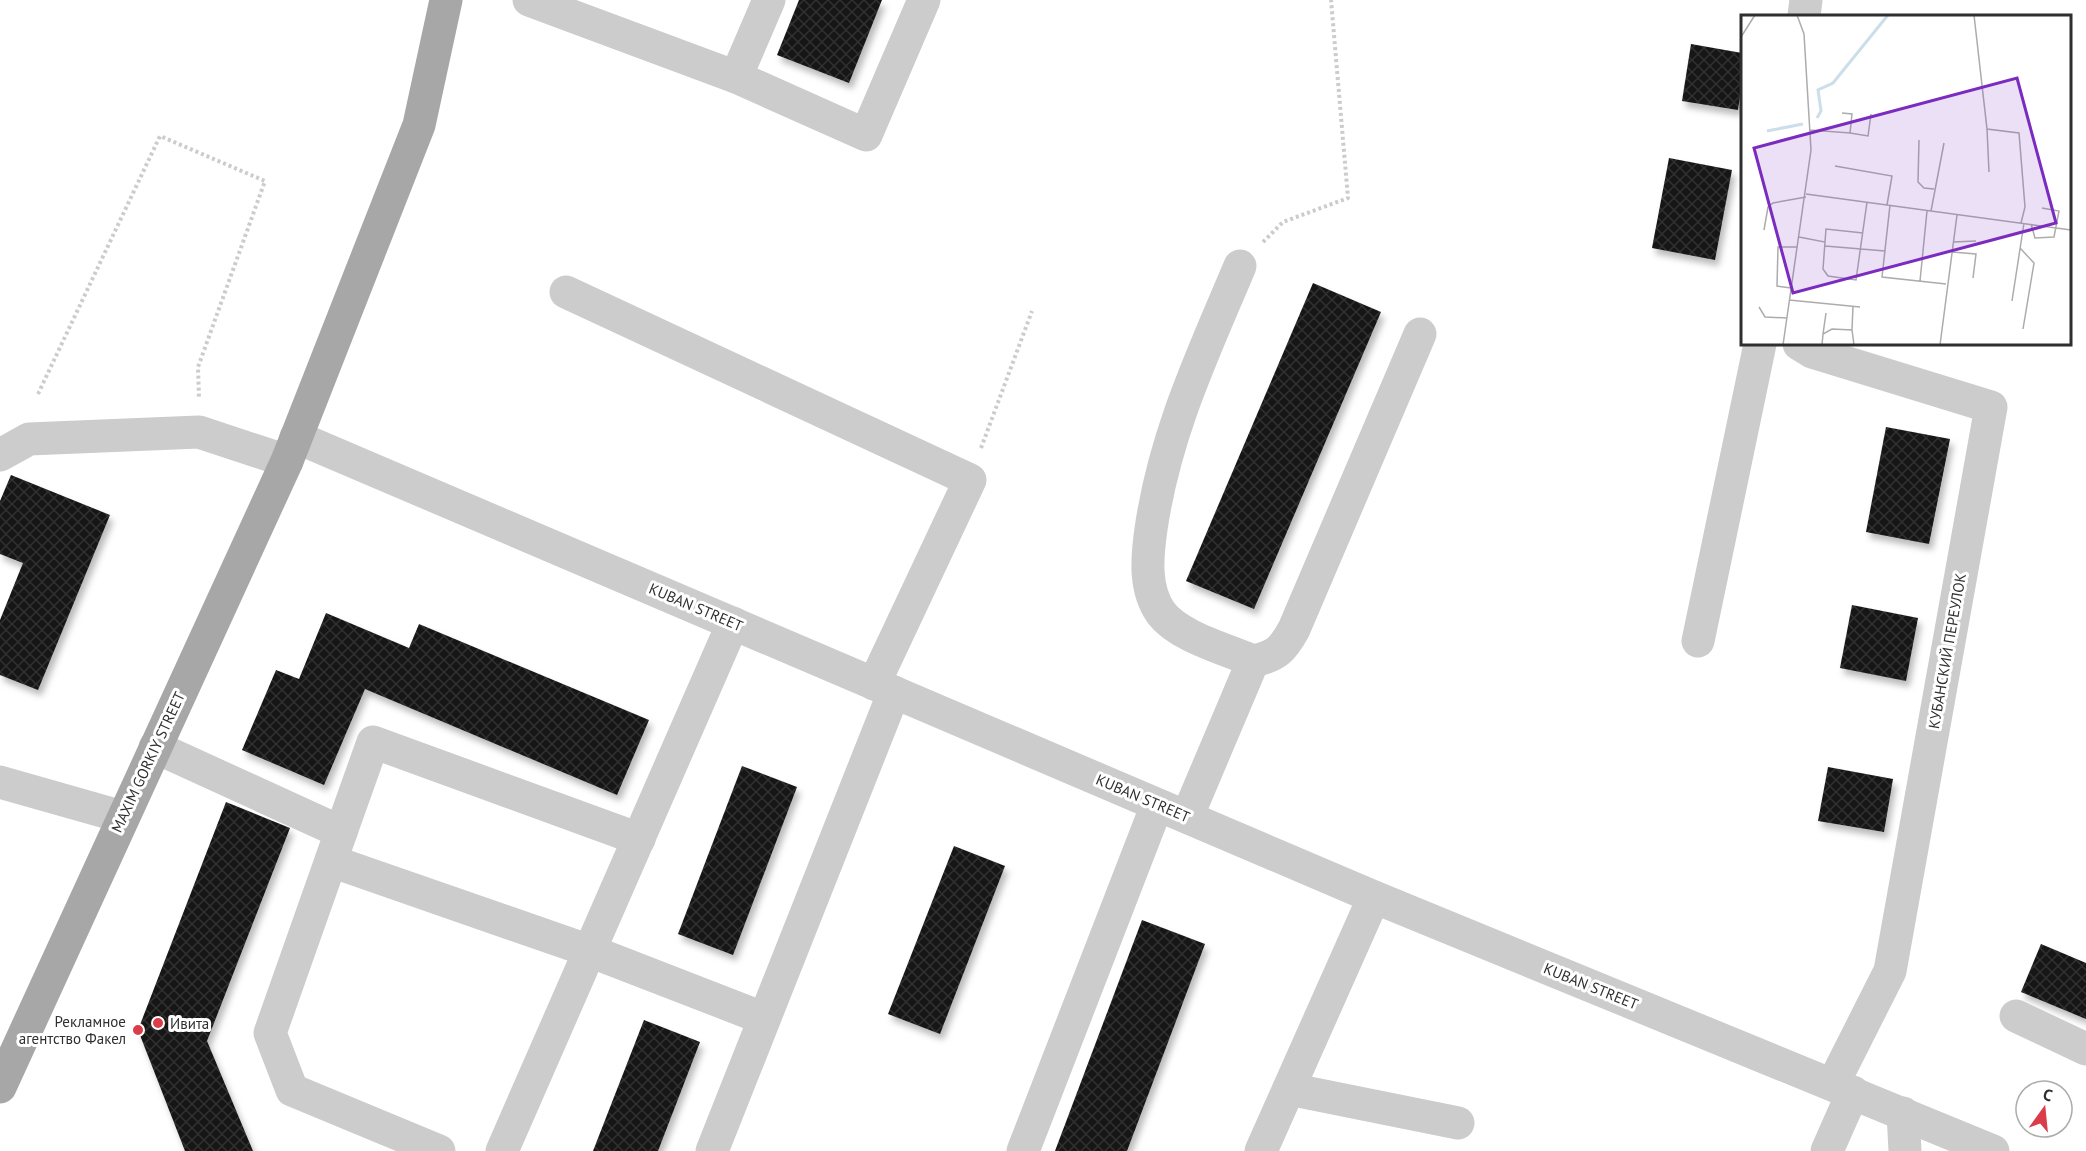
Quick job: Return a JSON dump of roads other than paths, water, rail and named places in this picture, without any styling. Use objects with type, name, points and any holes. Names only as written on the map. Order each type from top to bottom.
[{"type":"main road","name":"MAXIM GORKIY STREET","points":[[0,1087],[292,449],[419,125],[446,0]]},
{"type":"street","points":[[529,0],[736,77],[866,135],[924,0]]},
{"type":"street","points":[[736,77],[769,0]]},
{"type":"street","points":[[1804,15],[1806,0]]},
{"type":"street","points":[[1240,266],[1182,404],[1164,460],[1156,496],[1148,572],[1152,597],[1161,613],[1178,629],[1253,661],[1267,658],[1283,649],[1294,629],[1420,334]]},
{"type":"street","points":[[566,292],[970,480],[884,688],[712,1151]]},
{"type":"street","points":[[1698,640],[1760,345]]},
{"type":"street","name":"КУБАНСКИЙ ПЕРЕУЛОК","points":[[1801,345],[1812,352],[1991,407],[1890,971],[1843,1088]]},
{"type":"street","name":"KUBAN STREET","points":[[0,454],[29,440],[200,432],[292,449],[733,623],[1374,897],[1993,1151]]},
{"type":"street","points":[[502,1151],[733,623]]},
{"type":"street","points":[[1187,817],[1253,661]]},
{"type":"street","points":[[439,1151],[292,1090],[270,1033],[373,742],[639,839]]},
{"type":"street","points":[[155,747],[336,846],[590,951],[763,1018]]},
{"type":"street","points":[[0,782],[123,817]]},
{"type":"street","points":[[1023,1151],[1157,805]]},
{"type":"street","points":[[1261,1151],[1374,897]]},
{"type":"street","points":[[2016,1016],[2086,1049]]},
{"type":"street","points":[[1827,1151],[1843,1088]]},
{"type":"street","points":[[1289,1089],[1458,1124]]},
{"type":"street","points":[[1903,1113],[1905,1151]]},
{"type":"place","name":"Ивита","points":[[158,1023]]},
{"type":"place","name":"Рекламное агентство Факел","points":[[138,1030]]}]
